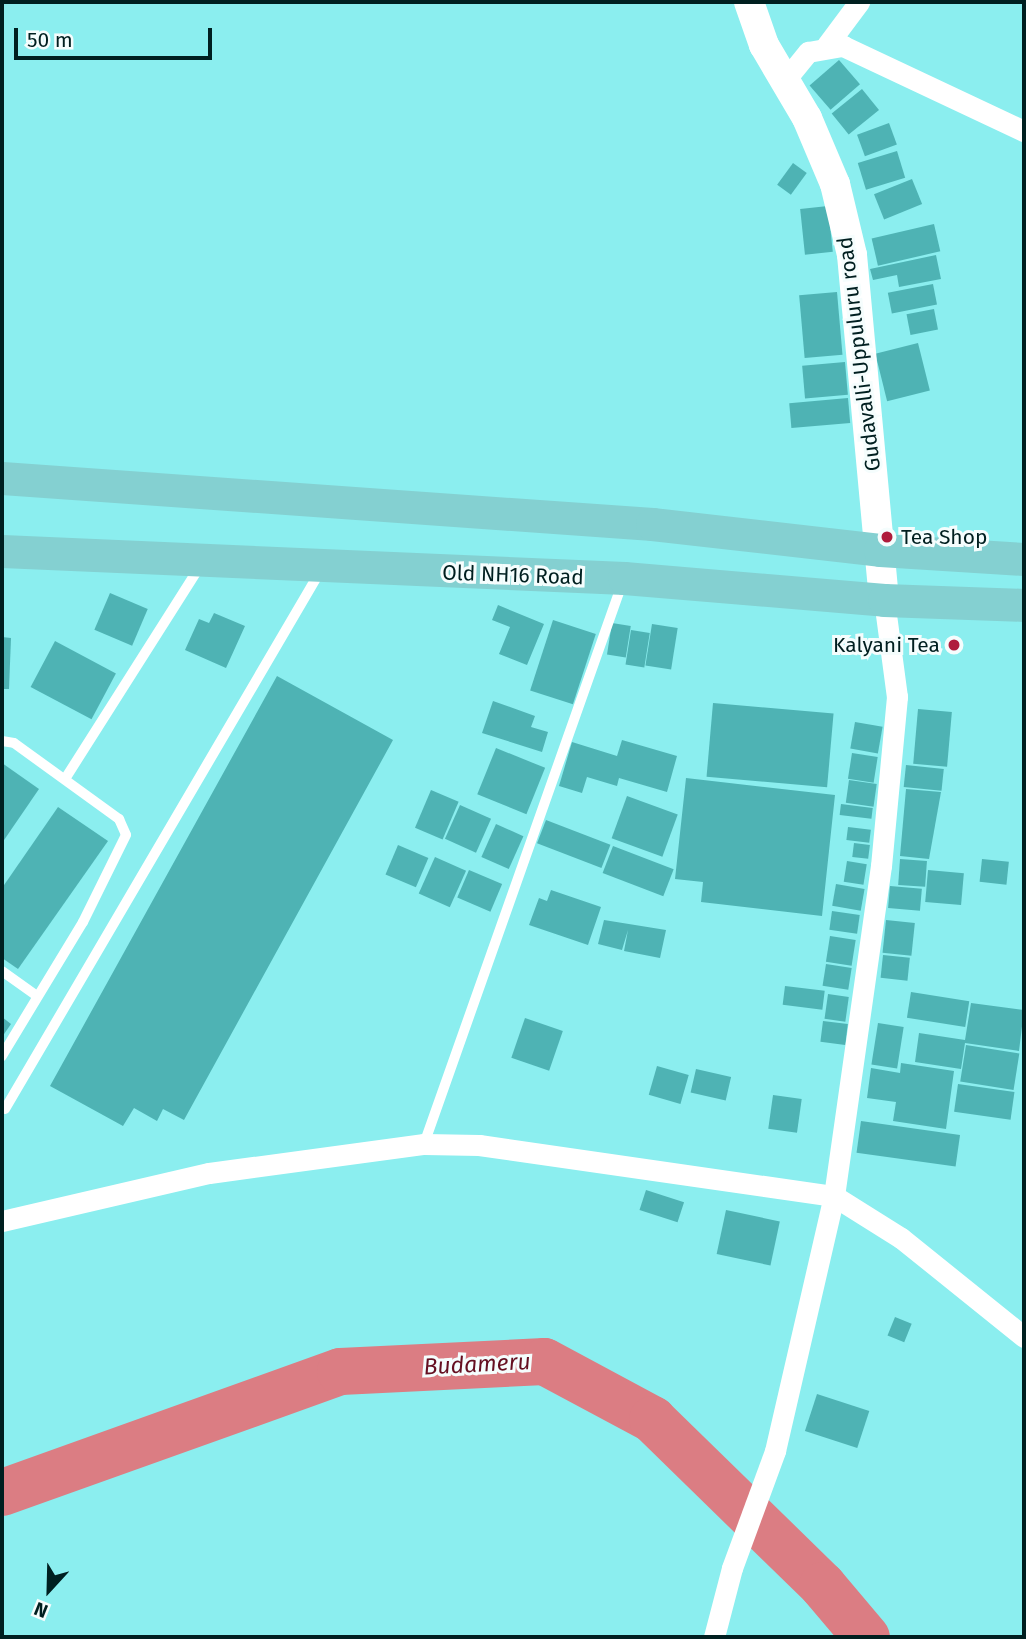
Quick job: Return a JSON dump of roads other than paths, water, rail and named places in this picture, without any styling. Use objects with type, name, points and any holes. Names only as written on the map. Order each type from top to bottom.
[{"type":"main road","name":"Gudavalli-Uppuluru road","points":[[749,2],[764,45],[786,79],[835,184],[852,255],[884,600]]},
{"type":"main road","points":[[2,478],[652,524],[880,550],[1024,559]]},
{"type":"main road","name":"Old NH16 Road","points":[[2,551],[202,563],[624,578],[884,600],[1024,605]]},
{"type":"street","points":[[827,45],[859,2]]},
{"type":"street","points":[[786,79],[808,52],[827,45],[843,46],[1024,131]]},
{"type":"street","points":[[714,1637],[732,1568],[775,1451],[834,1196],[881,866],[897,697],[884,600]]},
{"type":"street","points":[[2,1221],[209,1173],[424,1144],[532,1152],[834,1196],[901,1238],[1024,1337]]},
{"type":"lane","points":[[65,779],[202,563]]},
{"type":"lane","points":[[5,1109],[322,568]]},
{"type":"lane","points":[[424,1144],[624,578]]},
{"type":"lane","points":[[2,741],[14,743],[119,819],[126,835],[83,922],[2,1056]]},
{"type":"lane","points":[[2,971],[37,996]]},
{"type":"waterway","name":"Budameru","points":[[2,1492],[340,1371],[544,1361],[652,1419],[822,1585],[866,1637]]},
{"type":"place","name":"Tea Shop","points":[[887,537]]},
{"type":"place","name":"Kalyani Tea","points":[[954,645]]}]
